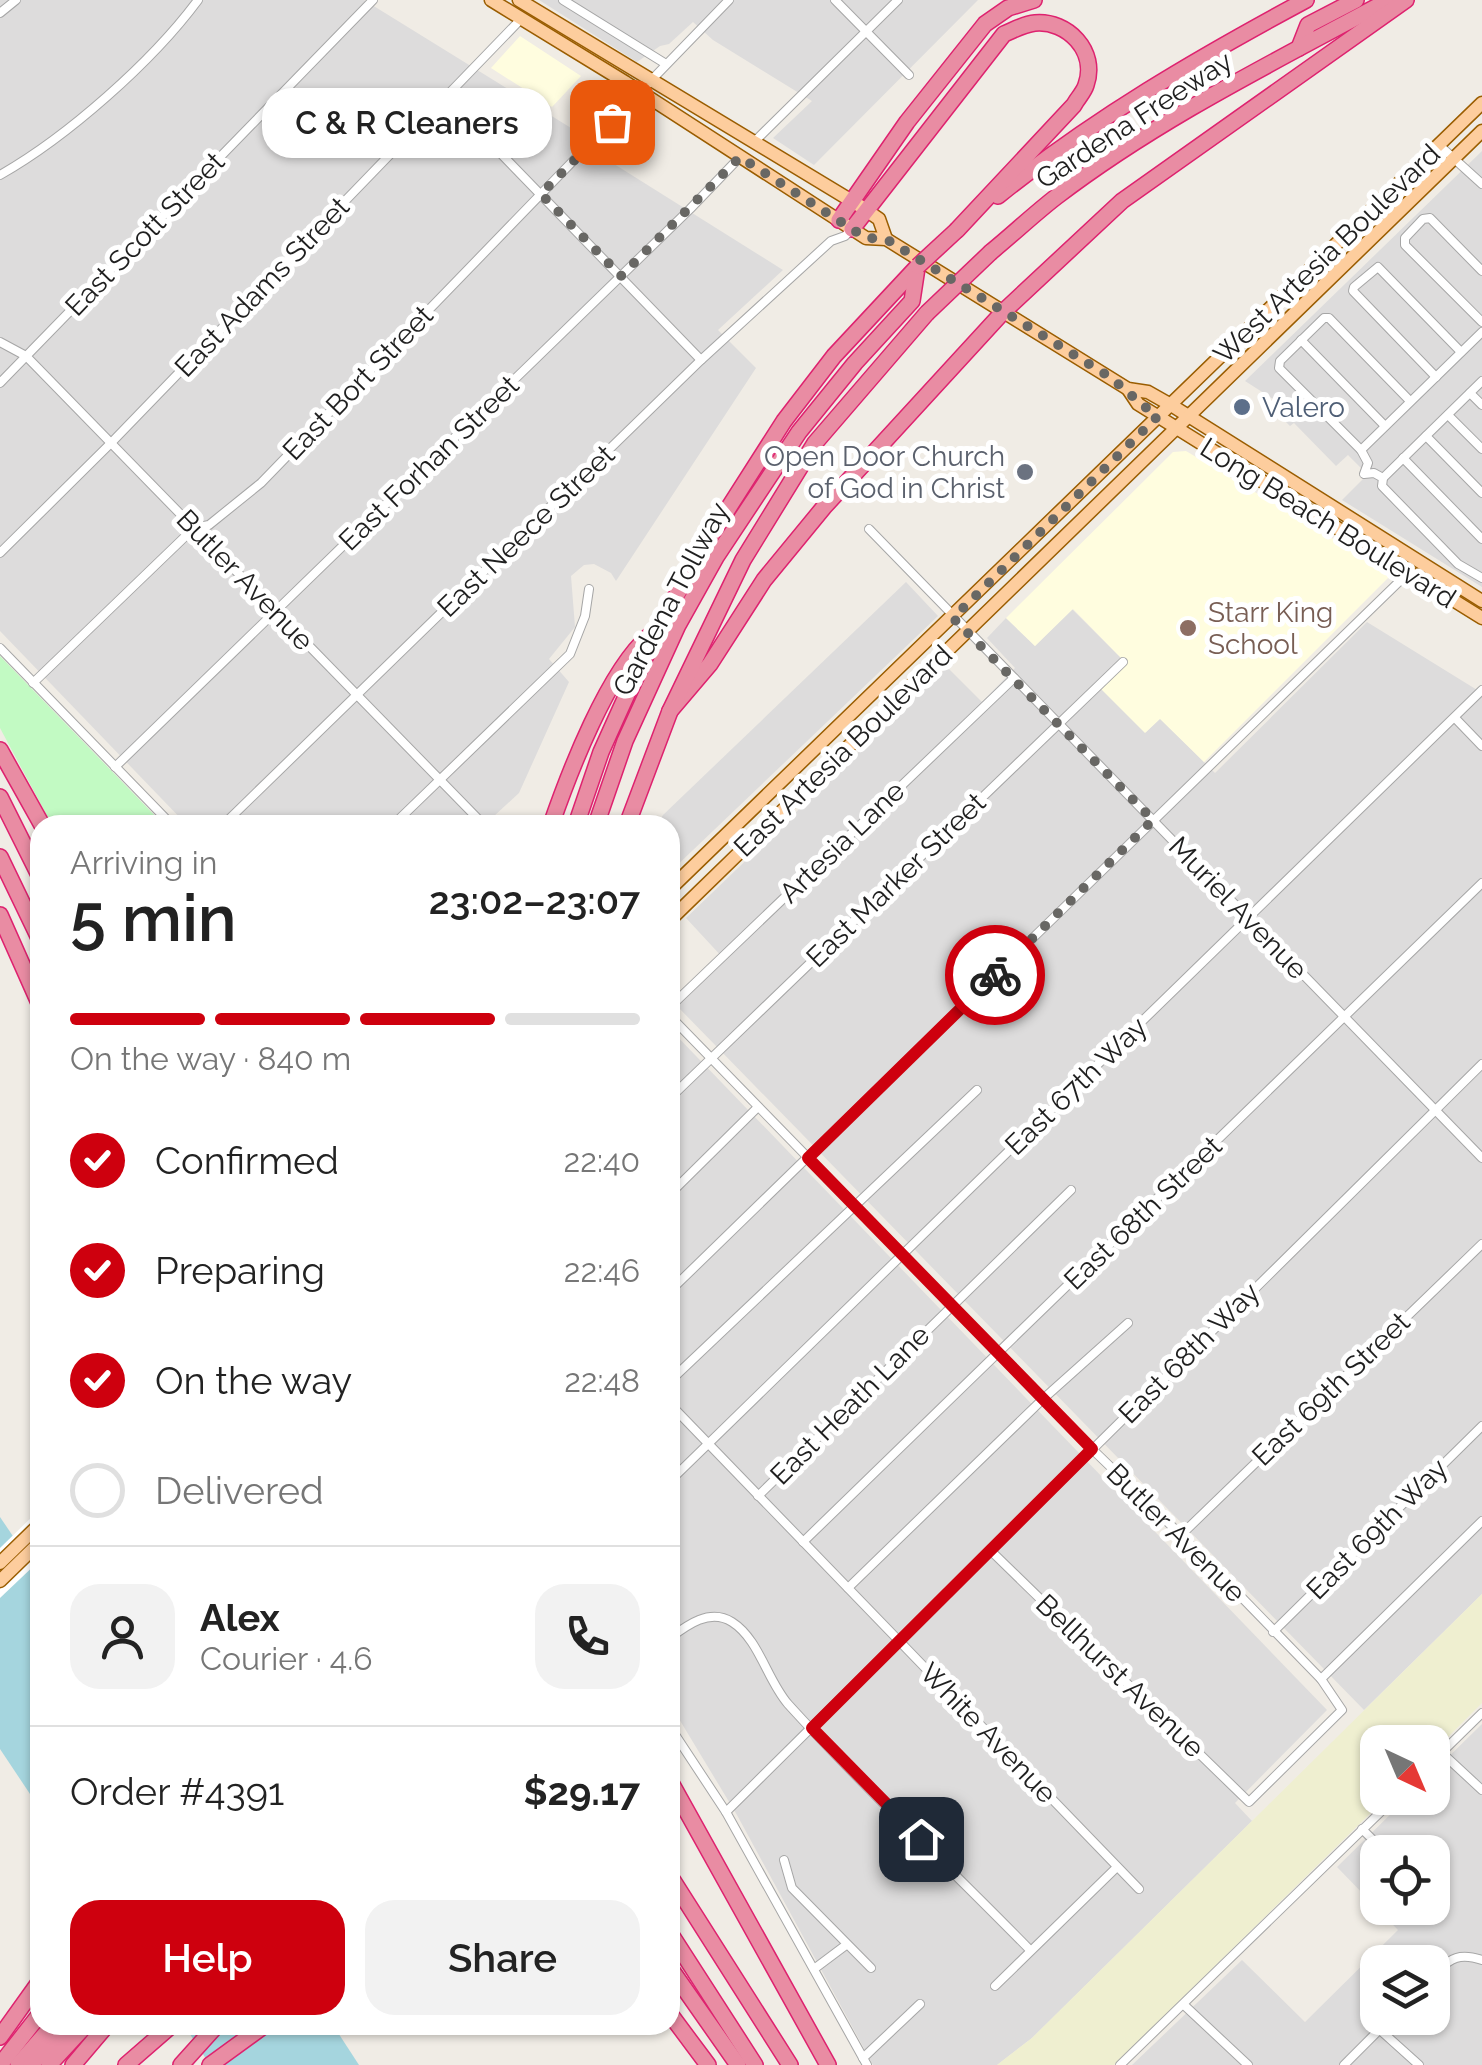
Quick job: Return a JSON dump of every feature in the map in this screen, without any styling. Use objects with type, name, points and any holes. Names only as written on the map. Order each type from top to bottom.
[{"type":"highway","points":[[860,206],[907,122],[985,24],[1008,8],[1034,0]]},
{"type":"highway","name":"Gardena Freeway","points":[[580,815],[602,752],[656,630],[784,421],[834,356],[918,266],[1028,172],[1100,120],[1306,0]]},
{"type":"highway","points":[[1299,48],[1308,25],[1356,0]]},
{"type":"highway","name":"Gardena Freeway","points":[[631,815],[670,711],[742,560],[826,431],[927,313],[1056,198],[1122,151],[1234,83],[1389,0]]},
{"type":"highway","points":[[670,711],[710,664],[764,580],[824,506],[1002,312],[1122,201],[1406,0]]},
{"type":"highway","points":[[846,225],[1004,34],[1031,23],[1056,24],[1075,36],[1087,56],[1087,83],[1074,105],[957,230]]},
{"type":"highway","name":"Gardena Tollway","points":[[602,815],[624,741],[678,625],[716,557],[800,432],[855,363],[912,301],[918,266]]},
{"type":"highway","name":"Gardena Tollway","points":[[603,815],[699,599],[763,496],[792,481]]},
{"type":"highway","points":[[555,815],[618,674],[638,646],[656,630]]},
{"type":"highway","points":[[0,750],[36,815]]},
{"type":"highway","points":[[0,796],[30,858]]},
{"type":"highway","points":[[0,857],[30,919]]},
{"type":"highway","points":[[2,920],[30,969]]},
{"type":"highway","points":[[2,920],[30,983]]},
{"type":"highway","points":[[680,1799],[828,2065]]},
{"type":"highway","points":[[680,1892],[790,2065]]},
{"type":"highway","points":[[680,1949],[754,2065]]},
{"type":"highway","points":[[680,1982],[738,2065]]},
{"type":"highway","points":[[0,2037],[30,1995]]},
{"type":"highway","points":[[680,2027],[708,2065]]},
{"type":"highway","points":[[0,2065],[34,2056],[56,2035]]},
{"type":"highway","points":[[18,2065],[69,2035]]},
{"type":"highway","points":[[58,2065],[86,2035]]},
{"type":"highway","points":[[72,2065],[98,2035]]},
{"type":"highway","points":[[126,2065],[162,2035]]},
{"type":"highway","points":[[181,2065],[209,2035]]},
{"type":"highway","points":[[210,2065],[251,2035]]},
{"type":"main road","name":"Long Beach Boulevard","points":[[491,0],[645,87],[754,142],[860,206],[879,219],[886,239]]},
{"type":"main road","name":"Long Beach Boulevard","points":[[519,0],[740,157],[866,238],[886,239],[1128,389],[1148,392],[1171,404],[1482,601]]},
{"type":"main road","name":"West Artesia Boulevard","points":[[1171,404],[1482,103]]},
{"type":"main road","name":"West Artesia Boulevard","points":[[1190,416],[1482,131]]},
{"type":"main road","name":"Long Beach Boulevard","points":[[1128,389],[1138,404],[1482,618]]},
{"type":"main road","name":"East Artesia Boulevard","points":[[680,879],[1171,404]]},
{"type":"main road","name":"East Artesia Boulevard","points":[[680,910],[1190,416]]},
{"type":"main road","points":[[0,1563],[30,1534]]},
{"type":"main road","points":[[0,1581],[30,1552]]},
{"type":"street","points":[[0,14],[16,0]]},
{"type":"street","points":[[0,174],[76,121],[136,69],[198,0]]},
{"type":"street","name":"East Scott Street","points":[[0,383],[373,0]]},
{"type":"street","points":[[563,0],[666,64]]},
{"type":"street","points":[[578,10],[585,0]]},
{"type":"street","name":"East Bort Street","points":[[34,682],[194,528],[210,525],[261,482],[729,0]]},
{"type":"street","points":[[834,0],[909,75]]},
{"type":"street","points":[[754,142],[898,0]]},
{"type":"street","name":"East Adams Street","points":[[0,553],[522,19]]},
{"type":"street","points":[[446,97],[702,360]]},
{"type":"street","points":[[1439,145],[1482,184]]},
{"type":"street","name":"East Forhan Street","points":[[115,766],[740,157]]},
{"type":"street","points":[[1482,271],[1430,218],[1404,238],[1405,244],[1482,322]]},
{"type":"street","name":"East Neece Street","points":[[233,815],[702,360],[831,240],[845,236],[846,225],[833,228],[831,240]]},
{"type":"street","points":[[1436,377],[1353,291],[1378,267],[1461,352]]},
{"type":"street","points":[[1383,478],[1374,473],[1364,474],[1368,462],[1360,450],[1279,368],[1280,361],[1324,318],[1329,318],[1410,401]]},
{"type":"street","points":[[1360,450],[1482,332]]},
{"type":"street","points":[[1301,340],[1384,426]]},
{"type":"street","name":"Butler Avenue","points":[[0,342],[26,356],[474,815]]},
{"type":"street","points":[[1479,578],[1458,564],[1382,486],[1383,478],[1482,382]]},
{"type":"street","points":[[1470,393],[1482,405]]},
{"type":"street","points":[[1448,414],[1482,449]]},
{"type":"street","points":[[1426,436],[1482,493]]},
{"type":"street","points":[[1403,458],[1482,539]]},
{"type":"street","name":"Muriel Avenue","points":[[869,529],[1482,1158]]},
{"type":"street","points":[[680,1281],[1408,573]]},
{"type":"street","points":[[403,815],[570,654],[589,590]]},
{"type":"street","points":[[0,648],[162,815]]},
{"type":"street","name":"East Marker Street","points":[[680,1089],[1122,662]]},
{"type":"street","name":"Artesia Lane","points":[[680,997],[1014,678]]},
{"type":"street","name":"East 67th Way","points":[[680,1471],[1482,690]]},
{"type":"street","points":[[1455,718],[1482,746]]},
{"type":"street","name":"East 68th Street","points":[[803,1542],[1482,883]]},
{"type":"street","name":"Butler Avenue","points":[[680,1026],[1321,1679],[1342,1710]]},
{"type":"street","name":"East 68th Way","points":[[726,1812],[1482,1064]]},
{"type":"street","points":[[680,1371],[976,1090]]},
{"type":"street","points":[[680,1184],[758,1107]]},
{"type":"street","name":"East Heath Lane","points":[[758,1496],[1072,1190]]},
{"type":"street","name":"East 69th Street","points":[[1181,1535],[1482,1244]]},
{"type":"street","points":[[848,1588],[1128,1323]]},
{"type":"street","name":"White Avenue","points":[[680,1415],[1139,1889]]},
{"type":"street","name":"East 69th Way","points":[[1272,1632],[1482,1426]]},
{"type":"street","points":[[1321,1679],[1482,1521]]},
{"type":"street","name":"Bellhurst Avenue","points":[[990,1550],[1249,1802],[1342,1710]]},
{"type":"street","points":[[680,1631],[713,1616],[732,1621],[747,1637],[785,1700],[1030,1950]]},
{"type":"street","points":[[1450,1745],[1482,1713]]},
{"type":"street","points":[[680,1741],[726,1812],[865,2061],[920,2004]]},
{"type":"street","points":[[1450,1760],[1482,1790]]},
{"type":"street","points":[[1120,2065],[1377,1815]]},
{"type":"street","points":[[1362,1829],[1368,1835]]},
{"type":"street","points":[[784,1860],[792,1888],[870,1968]]},
{"type":"street","points":[[995,1986],[1117,1866]]},
{"type":"street","points":[[814,1969],[846,1945]]},
{"type":"street","points":[[1450,1961],[1467,1955],[1482,1960]]},
{"type":"street","points":[[1184,2005],[1248,2065]]},
{"type":"street","points":[[1344,2065],[1374,2035]]},
{"type":"street","points":[[1386,2035],[1419,2065]]},
{"type":"shaded area","points":[[0,0],[364,0],[584,136],[579,142],[783,270],[718,330],[756,368],[616,581],[611,573],[594,564],[584,565],[571,576],[575,627],[549,659],[569,682],[519,793],[495,815],[177,815],[0,631]]},
{"type":"shaded area","points":[[539,0],[978,0],[814,165],[773,138],[812,101],[713,40],[693,22],[669,44],[637,62]]},
{"type":"shaded area","points":[[520,36],[581,76],[552,107],[491,68]]},
{"type":"shaded area","points":[[1482,151],[1482,587],[1342,500],[1364,478],[1361,468],[1348,455],[1336,466],[1294,423],[1290,426],[1275,411],[1281,404],[1245,381]]},
{"type":"shaded area","points":[[1186,451],[1392,574],[1204,762],[1160,719],[1145,733],[1101,689],[1126,663],[1073,609],[1035,646],[1006,618],[1173,452]]},
{"type":"shaded area","points":[[906,582],[938,616],[680,862],[680,815],[663,815]]},
{"type":"shaded area","points":[[1072,609],[1126,663],[1101,688],[1146,732],[1160,718],[1215,773],[1367,622],[1482,693],[1482,1594],[1364,1710],[680,1009],[680,1003],[724,959],[686,918],[947,667],[982,702],[1015,668],[987,638],[1006,618],[1035,646]]},
{"type":"shaded area","points":[[680,1039],[1327,1710],[1235,1803],[1252,1821],[1032,2038],[997,2065],[873,2065],[737,1815],[680,1721]]},
{"type":"shaded area","points":[[1482,1724],[1482,2065],[1132,2065],[1242,1960],[1305,2022],[1360,1968],[1360,2035],[1450,2035],[1450,1945],[1383,1945],[1398,1930],[1393,1925],[1450,1925],[1450,1835],[1369,1835],[1390,1815],[1450,1815],[1450,1755]]},
{"type":"shaded area","points":[[1360,1844],[1360,1891],[1337,1867]]},
{"type":"green space","points":[[0,656],[154,815],[47,815],[0,728]]},
{"type":"green space","points":[[1482,1594],[1482,1703],[1450,1735],[1450,1725],[1360,1725],[1360,1815],[1369,1815],[1114,2065],[997,2065],[1032,2038]]},
{"type":"water","points":[[0,1517],[30,1561],[30,1794],[0,1749]]},
{"type":"water","points":[[190,2035],[340,2035],[359,2065],[210,2065]]},
{"type":"pier","points":[[30,1519],[30,1570],[0,1598],[0,1548]]},
{"type":"way so far","points":[[612,122],[541,194],[621,276],[740,157],[866,238],[886,239],[1102,372],[1158,416],[953,618],[1153,820],[995,975]]},
{"type":"place","name":"C & R Cleaners","points":[[612,122]]},
{"type":"place","name":"Valero","points":[[1242,407]]},
{"type":"place","name":"Open Door Church of God in Christ","points":[[1025,472]]},
{"type":"place","name":"Starr King School","points":[[1188,628]]},
{"type":"route","points":[[921,1839],[812,1728],[1092,1449],[808,1158],[995,975]]}]
